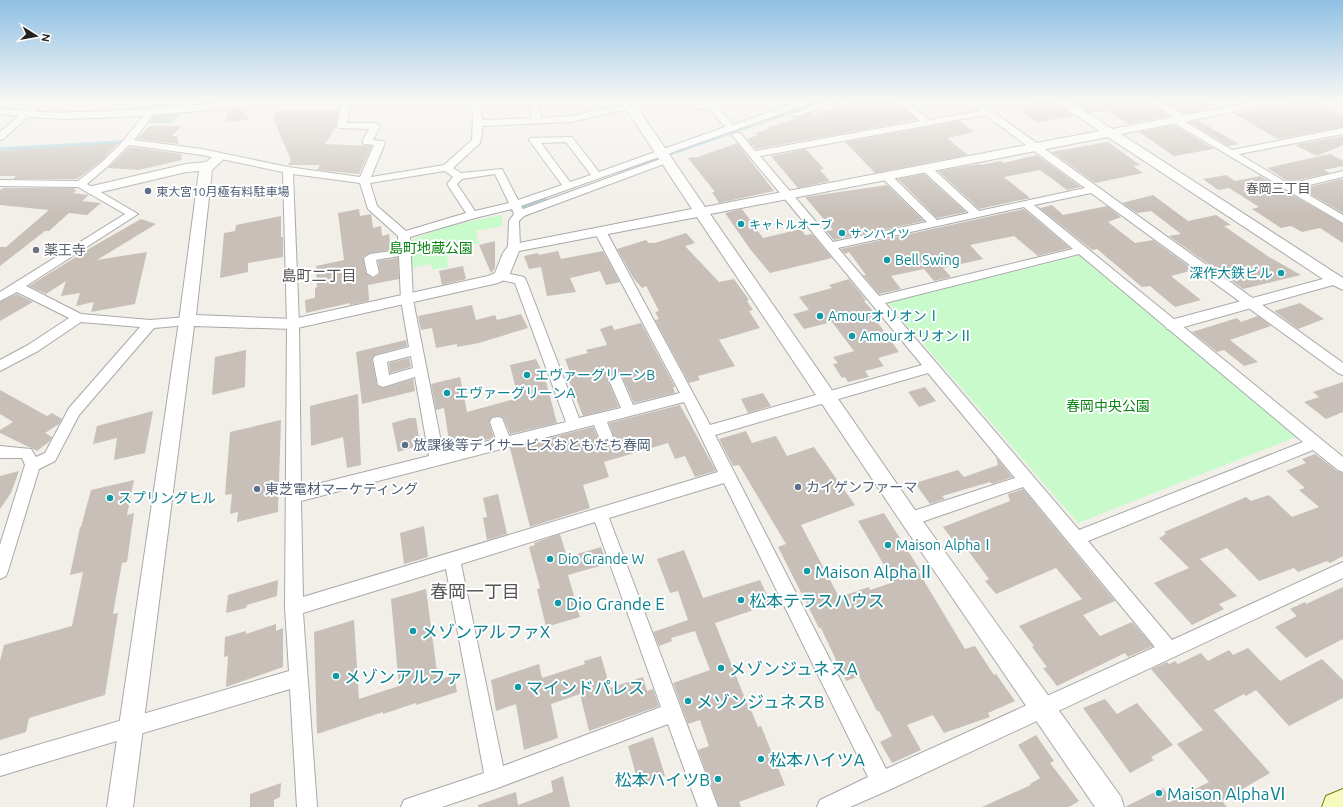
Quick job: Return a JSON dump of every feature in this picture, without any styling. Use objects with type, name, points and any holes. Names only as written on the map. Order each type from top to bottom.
[{"type":"main road","points":[[1337,807],[1343,804]]},
{"type":"street","points":[[80,184],[130,139]]},
{"type":"street","points":[[369,139],[367,142],[380,143],[364,181],[372,207],[404,235],[407,300],[437,459]]},
{"type":"street","points":[[127,142],[187,150],[214,162],[288,170],[364,181],[447,168],[477,141],[477,139]]},
{"type":"street","points":[[567,185],[534,140],[569,139],[596,174]]},
{"type":"street","points":[[652,139],[910,518],[1112,807]]},
{"type":"street","points":[[404,235],[472,215],[518,210],[713,139]]},
{"type":"street","points":[[740,139],[1170,651]]},
{"type":"street","points":[[753,154],[837,139]]},
{"type":"street","points":[[1024,139],[1343,370]]},
{"type":"street","points":[[514,248],[1081,139]]},
{"type":"street","points":[[1120,139],[1340,281]]},
{"type":"street","points":[[1208,139],[1343,220]]},
{"type":"street","points":[[1230,153],[1304,139]]},
{"type":"street","points":[[501,276],[510,253],[514,248],[514,221],[518,210],[567,185],[596,174],[664,156]]},
{"type":"street","points":[[93,190],[214,162]]},
{"type":"street","points":[[120,807],[187,322],[206,169],[214,162]]},
{"type":"street","points":[[447,168],[459,176],[498,171],[518,210]]},
{"type":"street","points":[[927,168],[977,214]]},
{"type":"street","points":[[288,170],[293,324],[294,608],[307,807]]},
{"type":"street","points":[[1288,187],[1343,174]]},
{"type":"street","points":[[459,176],[452,184],[472,215]]},
{"type":"street","points":[[886,176],[934,223]]},
{"type":"street","points":[[0,183],[80,184],[133,214],[0,297]]},
{"type":"street","points":[[830,246],[1094,190]]},
{"type":"street","points":[[1026,204],[1343,466]]},
{"type":"street","points":[[600,231],[688,396],[882,782]]},
{"type":"street","points":[[876,301],[1082,250]]},
{"type":"street","points":[[373,273],[370,258],[405,252]]},
{"type":"street","points":[[17,287],[79,318],[150,324],[211,320],[281,325],[293,324],[407,300],[493,280],[501,276],[520,280],[574,425]]},
{"type":"street","points":[[1173,325],[1251,303],[1340,281]]},
{"type":"street","points":[[0,366],[33,348],[79,318]]},
{"type":"street","points":[[33,465],[50,458],[74,412],[150,324]]},
{"type":"street","points":[[416,350],[380,359],[383,382],[420,371]]},
{"type":"street","points":[[706,432],[932,367]]},
{"type":"street","points":[[616,380],[629,411]]},
{"type":"street","points":[[294,496],[688,396]]},
{"type":"street","points":[[599,419],[607,440]]},
{"type":"street","points":[[497,422],[504,442]]},
{"type":"street","points":[[1076,539],[1315,443]]},
{"type":"street","points":[[0,452],[26,453],[33,465],[0,571]]},
{"type":"street","points":[[294,608],[728,475]]},
{"type":"street","points":[[910,518],[1027,480]]},
{"type":"street","points":[[600,514],[708,807]]},
{"type":"street","points":[[452,559],[495,779]]},
{"type":"street","points":[[827,807],[1044,709],[1343,570]]},
{"type":"street","points":[[0,766],[299,677]]},
{"type":"street","points":[[411,807],[495,779],[673,712]]},
{"type":"green space","name":"島町地蔵公園","points":[[502,215],[502,226],[476,231],[479,243],[447,250],[448,267],[432,270],[431,264],[411,268],[409,243],[413,239],[451,225]]},
{"type":"green space","name":"春岡中央公園","points":[[1081,255],[1296,437],[1078,523],[888,303]]},
{"type":"building","points":[[137,139],[178,139],[179,144]]},
{"type":"building","points":[[282,139],[328,139],[325,144],[372,146],[359,174],[317,170],[320,165],[288,165],[291,160]]},
{"type":"building","points":[[748,139],[813,139],[756,149]]},
{"type":"building","points":[[863,139],[948,139],[968,155],[875,173],[845,142]]},
{"type":"building","points":[[1149,139],[1197,139],[1214,149],[1174,156]]},
{"type":"building","points":[[1216,139],[1230,139],[1239,144],[1228,146]]},
{"type":"building","points":[[1329,139],[1343,139],[1343,145],[1317,156],[1295,145]]},
{"type":"building","points":[[1108,142],[1140,165],[1133,166],[1143,173],[1095,183],[1052,152]]},
{"type":"building","points":[[118,143],[101,161],[77,179],[13,179],[16,176],[0,176],[0,151]]},
{"type":"building","points":[[737,143],[774,191],[719,203],[712,192],[715,192],[688,158],[698,157]]},
{"type":"building","points":[[130,147],[181,154],[182,160],[139,170],[108,168]]},
{"type":"building","points":[[806,149],[824,169],[820,170],[830,181],[798,188],[771,156]]},
{"type":"building","points":[[1330,154],[1343,161],[1343,166],[1324,170],[1330,173],[1289,182],[1267,168]]},
{"type":"building","points":[[1037,155],[1081,187],[1067,190],[1040,170],[1004,177],[1030,198],[979,209],[938,171],[1001,161],[1003,163]]},
{"type":"building","points":[[924,174],[966,212],[937,218],[898,179]]},
{"type":"building","points":[[1226,175],[1235,181],[1260,176],[1343,224],[1343,243],[1320,228],[1302,232],[1291,226],[1281,228],[1252,209],[1259,207],[1229,188],[1218,190],[1203,179]]},
{"type":"building","points":[[1341,179],[1343,180],[1343,213],[1301,189]]},
{"type":"building","points":[[887,185],[924,221],[834,240],[826,231],[833,230],[805,197]]},
{"type":"building","points":[[3,188],[75,188],[74,190],[77,190],[73,193],[89,195],[82,201],[101,203],[87,215],[69,213],[49,231],[45,231],[0,266],[0,247],[6,247],[49,210],[0,205],[0,190]]},
{"type":"building","points":[[1153,195],[1188,221],[1216,215],[1231,225],[1224,226],[1269,257],[1301,275],[1243,289],[1169,236],[1181,234],[1151,211],[1137,213],[1122,203]]},
{"type":"building","points":[[1052,205],[1063,215],[1107,206],[1121,217],[1108,222],[1135,243],[1153,240],[1194,270],[1171,276],[1201,300],[1175,307],[1150,286],[1142,287],[1097,249],[1092,250],[1037,206],[1041,208]]},
{"type":"building","points":[[359,209],[360,216],[371,214],[373,228],[381,226],[382,236],[389,234],[390,242],[396,241],[397,249],[370,253],[363,257],[366,273],[374,278],[380,274],[378,261],[398,258],[399,279],[368,285],[369,301],[350,305],[350,303],[306,313],[305,300],[315,298],[315,288],[317,287],[316,266],[344,260],[338,213]]},
{"type":"building","points":[[742,209],[763,238],[801,229],[805,235],[812,234],[832,258],[770,273],[750,249],[725,213]]},
{"type":"building","points":[[1024,209],[1070,248],[1038,256],[1014,236],[970,245],[983,259],[943,268],[951,277],[934,281],[924,269],[891,276],[901,289],[879,294],[863,275],[866,275],[849,252],[845,254],[841,249]]},
{"type":"building","points":[[281,216],[283,257],[248,263],[248,272],[220,278],[224,233],[235,231],[236,225]]},
{"type":"building","points":[[141,219],[156,224],[97,260],[147,252],[135,304],[91,312],[94,302],[76,306],[80,293],[61,296],[66,281],[46,294],[29,286],[92,247]]},
{"type":"building","points":[[686,233],[695,243],[685,246],[719,282],[734,279],[749,300],[747,301],[753,310],[749,311],[760,328],[719,340],[735,366],[698,376],[700,380],[689,383],[655,320],[659,319],[655,312],[659,311],[646,286],[642,288],[634,279],[617,249],[646,240],[649,243],[655,243]]},
{"type":"building","points":[[495,241],[495,268],[491,273],[479,245]]},
{"type":"building","points":[[558,251],[561,259],[603,251],[620,282],[606,285],[600,271],[570,278],[576,292],[547,296],[541,267],[529,269],[524,256]]},
{"type":"building","points":[[463,266],[466,279],[442,285],[439,271]]},
{"type":"building","points":[[849,279],[866,300],[864,301],[874,312],[871,313],[899,352],[878,358],[884,366],[865,371],[869,377],[848,382],[845,377],[842,378],[833,364],[838,363],[833,357],[854,351],[832,322],[804,329],[793,314],[809,310],[799,297],[832,288],[829,285]]},
{"type":"building","points":[[17,294],[33,302],[0,321],[0,302]]},
{"type":"building","points":[[1300,303],[1324,319],[1298,329],[1274,311]]},
{"type":"building","points":[[472,305],[476,320],[495,315],[497,320],[521,314],[528,328],[479,343],[457,347],[457,344],[436,348],[432,328],[421,330],[418,316]]},
{"type":"building","points":[[1258,316],[1271,326],[1230,340],[1258,362],[1244,366],[1224,350],[1217,352],[1192,332],[1237,318],[1241,322]]},
{"type":"building","points":[[641,323],[675,387],[673,387],[675,393],[634,403],[622,376],[615,374],[610,376],[608,381],[619,407],[583,416],[566,373],[570,372],[565,359],[588,353],[586,350],[607,345],[600,329],[612,325],[614,330]]},
{"type":"building","points":[[406,340],[407,346],[375,355],[372,359],[377,386],[383,388],[413,379],[415,391],[362,404],[356,352]]},
{"type":"building","points":[[246,350],[245,387],[212,395],[215,357]]},
{"type":"building","points":[[409,358],[411,367],[390,373],[389,363]]},
{"type":"building","points":[[536,359],[545,378],[557,423],[510,434],[503,417],[492,417],[489,422],[494,438],[450,448],[444,408],[436,410],[431,384],[460,377],[467,412],[518,398],[510,365]]},
{"type":"building","points":[[1343,382],[1343,412],[1326,419],[1304,402],[1319,397],[1313,392]]},
{"type":"building","points":[[925,387],[936,401],[919,407],[908,392]]},
{"type":"building","points":[[0,390],[47,416],[52,413],[62,419],[59,424],[45,433],[52,437],[50,441],[37,451],[0,433],[0,430],[13,422],[0,414]]},
{"type":"building","points":[[763,393],[771,406],[748,413],[741,399]]},
{"type":"building","points":[[358,394],[361,465],[347,468],[343,437],[311,446],[310,406]]},
{"type":"building","points":[[680,405],[716,471],[695,477],[685,456],[675,459],[668,443],[604,462],[609,477],[583,485],[590,508],[530,527],[510,448],[593,427],[601,445],[608,447],[613,445],[615,441],[609,423]]},
{"type":"building","points":[[153,411],[145,453],[114,460],[117,438],[93,444],[97,426]]},
{"type":"building","points":[[410,418],[416,418],[419,438],[413,440],[414,447],[398,452],[392,423]]},
{"type":"building","points":[[281,420],[278,512],[237,522],[238,512],[230,514],[232,494],[225,495],[230,432]]},
{"type":"building","points":[[746,431],[752,443],[776,436],[787,456],[814,447],[855,505],[801,525],[839,597],[869,587],[870,590],[894,582],[858,521],[884,513],[920,570],[918,571],[965,649],[975,646],[994,675],[996,674],[1015,701],[988,713],[990,717],[944,733],[933,715],[907,725],[921,750],[892,763],[880,742],[892,736],[879,711],[877,711],[859,676],[846,681],[821,628],[819,628],[778,547],[786,544],[739,465],[733,466],[719,439]]},
{"type":"building","points":[[1315,454],[1337,471],[1343,473],[1343,556],[1330,563],[1327,561],[1298,572],[1294,568],[1259,581],[1227,548],[1200,559],[1237,596],[1219,604],[1224,609],[1192,625],[1154,583],[1189,568],[1159,538],[1166,534],[1164,532],[1246,497],[1251,501],[1269,495],[1292,517],[1319,507],[1299,490],[1305,488],[1286,471],[1306,463],[1302,459]]},
{"type":"building","points":[[996,457],[1012,477],[992,484],[990,482],[942,496],[945,499],[930,504],[915,483],[958,470],[964,477],[998,465]]},
{"type":"building","points":[[19,471],[11,493],[0,509],[0,476]]},
{"type":"building","points":[[134,480],[127,515],[134,513],[127,562],[122,563],[113,614],[118,613],[105,695],[29,718],[26,732],[0,740],[0,661],[4,645],[72,626],[83,572],[70,575],[80,527],[91,490]]},
{"type":"building","points":[[1023,489],[1115,601],[1083,615],[1100,636],[1132,622],[1153,646],[1128,657],[1125,653],[1057,686],[1043,668],[1047,667],[1019,626],[1082,599],[1056,568],[996,594],[985,581],[989,579],[966,548],[961,551],[943,527],[1010,501],[1008,494]]},
{"type":"building","points":[[498,494],[507,534],[487,540],[483,518],[487,517],[483,498]]},
{"type":"building","points":[[424,526],[428,557],[404,564],[400,533]]},
{"type":"building","points":[[560,534],[567,557],[601,547],[607,564],[568,575],[580,617],[546,627],[537,589],[540,588],[529,547],[535,545],[534,543]]},
{"type":"building","points":[[684,550],[703,598],[760,580],[771,604],[715,623],[748,706],[749,705],[758,727],[761,726],[785,785],[739,802],[741,807],[719,807],[698,750],[709,746],[700,720],[688,724],[673,683],[710,670],[695,631],[671,638],[672,641],[659,646],[653,632],[688,620],[678,591],[670,593],[657,559]]},
{"type":"building","points":[[278,580],[277,596],[247,605],[246,608],[226,613],[228,595]]},
{"type":"building","points":[[1343,587],[1343,639],[1306,658],[1275,627],[1297,616],[1290,609],[1305,602],[1306,604]]},
{"type":"building","points":[[426,589],[438,680],[454,675],[457,692],[383,714],[383,712],[317,734],[314,632],[354,620],[359,699],[399,686],[391,599]]},
{"type":"building","points":[[276,624],[276,631],[283,628],[283,667],[226,687],[228,656],[224,657],[225,637],[246,631],[246,634]]},
{"type":"building","points":[[1248,648],[1280,681],[1322,659],[1343,680],[1343,698],[1289,726],[1256,690],[1246,696],[1244,694],[1214,710],[1270,773],[1222,801],[1227,807],[1125,807],[1163,788],[1172,801],[1209,782],[1177,744],[1203,730],[1151,669],[1167,662],[1169,664],[1175,661],[1178,664],[1201,653],[1208,661],[1229,650],[1233,655]]},
{"type":"building","points":[[601,656],[610,688],[643,677],[647,691],[653,689],[659,706],[589,731],[580,694],[551,704],[558,738],[524,750],[516,704],[496,711],[491,680],[539,664],[542,678],[585,664],[584,661]]},
{"type":"building","points":[[1105,699],[1117,714],[1137,703],[1173,745],[1151,757],[1154,760],[1130,773],[1083,708]]},
{"type":"building","points":[[1036,735],[1054,761],[1050,763],[1079,801],[1069,807],[982,807],[1031,785],[1030,784],[1040,778],[1018,745]]},
{"type":"building","points":[[653,737],[665,776],[639,785],[628,746]]},
{"type":"building","points":[[563,776],[570,807],[478,807],[478,805],[516,792],[518,805],[553,792],[551,781]]},
{"type":"building","points":[[281,783],[280,797],[274,800],[274,807],[250,807],[250,794]]},
{"type":"waterway","points":[[620,171],[714,139]]},
{"type":"waterway","points":[[0,149],[124,142]]},
{"type":"waterway","points":[[512,210],[545,198]]},
{"type":"place","name":"東大宮10月極有料駐車場","points":[[148,191]]},
{"type":"place","name":"キャトルオーブ","points":[[741,224]]},
{"type":"place","name":"サンハイツ","points":[[842,233]]},
{"type":"place","name":"薬王寺","points":[[36,250]]},
{"type":"place","name":"Bell Swing","points":[[887,260]]},
{"type":"place","name":"深作大鉄ビル","points":[[1281,273]]},
{"type":"place","name":"AmourオリオンⅠ","points":[[820,316]]},
{"type":"place","name":"AmourオリオンⅡ","points":[[852,336]]},
{"type":"place","name":"エヴァーグリーンB","points":[[527,375]]},
{"type":"place","name":"エヴァーグリーンA","points":[[447,393]]},
{"type":"place","name":"放課後等デイサービスおともだち春岡","points":[[405,445]]},
{"type":"place","name":"カイゲンファーマ","points":[[798,487]]},
{"type":"place","name":"東芝電材マーケティング","points":[[257,489]]},
{"type":"place","name":"スプリングヒル","points":[[110,498]]},
{"type":"place","name":"Maison AlphaⅠ","points":[[888,545]]},
{"type":"place","name":"Dio Grande W","points":[[550,559]]},
{"type":"place","name":"Maison AlphaⅡ","points":[[807,571]]},
{"type":"place","name":"松本テラスハウス","points":[[741,600]]},
{"type":"place","name":"Dio Grande E","points":[[558,603]]},
{"type":"place","name":"メゾンアルファX","points":[[413,631]]},
{"type":"place","name":"メゾンジュネスA","points":[[721,668]]},
{"type":"place","name":"メゾンアルファ","points":[[336,676]]},
{"type":"place","name":"マインドパレス","points":[[518,687]]},
{"type":"place","name":"メゾンジュネスB","points":[[688,701]]},
{"type":"place","name":"松本ハイツA","points":[[761,759]]},
{"type":"place","name":"松本ハイツB","points":[[718,779]]},
{"type":"place","name":"Maison AlphaⅥ","points":[[1159,793]]},
{"type":"district","name":"春岡三丁目","points":[[1278,188]]},
{"type":"district","name":"島町二丁目","points":[[319,275]]},
{"type":"district","name":"春岡一丁目","points":[[475,591]]}]
